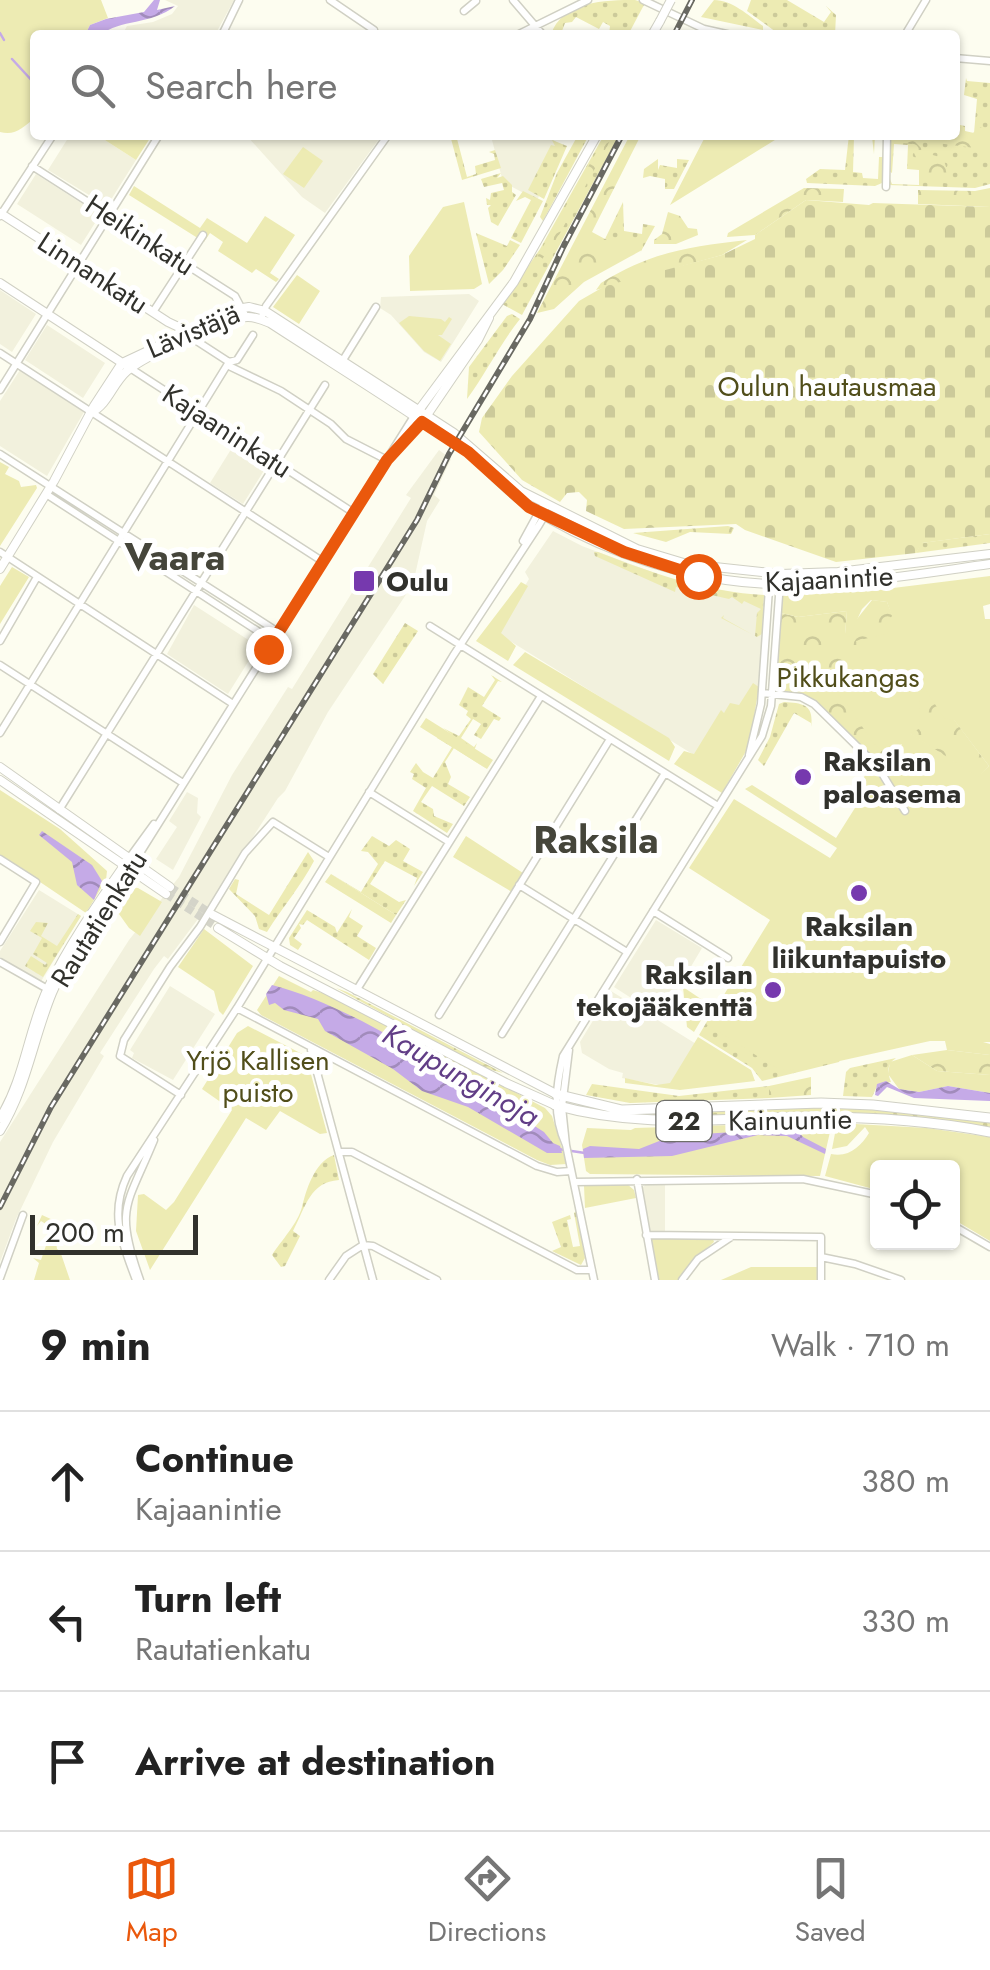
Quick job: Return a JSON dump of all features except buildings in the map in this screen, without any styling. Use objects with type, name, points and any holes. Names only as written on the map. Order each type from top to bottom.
[{"type":"highway","name":"Kainuuntie","points":[[559,1101],[632,1110],[821,1103],[990,1118]]},
{"type":"highway","name":"Kainuuntie","points":[[559,1101],[628,1121],[814,1117],[928,1123],[990,1132]]},
{"type":"main road","points":[[655,30],[672,0]]},
{"type":"main road","points":[[420,416],[536,247],[594,140]]},
{"type":"main road","name":"Linnankatu","points":[[0,214],[190,334]]},
{"type":"main road","name":"Kajaaninkatu","points":[[0,283],[126,365]]},
{"type":"main road","name":"Lävistäjä","points":[[126,365],[244,312],[263,315]]},
{"type":"main road","points":[[263,315],[342,360],[420,416]]},
{"type":"main road","points":[[263,315],[420,416]]},
{"type":"main road","points":[[168,322],[173,337],[168,348]]},
{"type":"main road","name":"Lävistäjä","points":[[126,365],[173,337],[190,334]]},
{"type":"main road","points":[[0,569],[4,555],[49,490],[92,412],[99,409],[126,365]]},
{"type":"main road","name":"Kajaanintie","points":[[420,416],[468,443],[542,510],[586,536],[698,576],[840,583],[990,564]]},
{"type":"main road","name":"Kajaanintie","points":[[780,579],[990,554]]},
{"type":"main road","points":[[0,768],[132,859],[168,891],[126,868],[0,780]]},
{"type":"main road","name":"Rautatienkatu","points":[[0,1118],[14,1091],[50,991],[85,923],[132,859]]},
{"type":"main road","name":"Kainuuntie","points":[[213,916],[559,1101]]},
{"type":"main road","name":"Kainuuntie","points":[[218,928],[506,1083],[559,1101]]},
{"type":"main road","name":"Rautatienkatu","points":[[0,1131],[20,1094],[50,991]]},
{"type":"street","points":[[224,30],[239,0]]},
{"type":"street","points":[[330,0],[374,30]]},
{"type":"street","points":[[512,0],[537,28]]},
{"type":"street","points":[[531,30],[588,0]]},
{"type":"street","points":[[643,0],[708,30]]},
{"type":"street","points":[[909,30],[926,0]]},
{"type":"street","points":[[464,11],[476,1]]},
{"type":"street","points":[[960,58],[990,61]]},
{"type":"street","points":[[0,214],[50,140]]},
{"type":"street","points":[[0,390],[157,140]]},
{"type":"street","points":[[263,315],[385,140]]},
{"type":"street","points":[[886,187],[887,140]]},
{"type":"street","name":"Heikinkatu","points":[[32,166],[235,296],[244,312]]},
{"type":"street","points":[[153,312],[203,235]]},
{"type":"street","points":[[342,360],[376,307]]},
{"type":"street","name":"Linnankatu","points":[[190,334],[229,364],[282,391],[331,424],[346,440],[387,460]]},
{"type":"street","points":[[0,734],[229,364],[237,360],[253,335]]},
{"type":"street","points":[[0,353],[322,562]]},
{"type":"street","name":"Kajaaninkatu","points":[[126,365],[354,513]]},
{"type":"street","points":[[58,810],[325,386]]},
{"type":"street","name":"Rautatienkatu","points":[[132,859],[392,452],[420,416]]},
{"type":"street","points":[[0,454],[272,641]]},
{"type":"street","points":[[138,1280],[117,1228],[117,1202],[134,1161],[156,1134],[237,1008],[542,510]]},
{"type":"street","points":[[122,538],[278,632]]},
{"type":"street","points":[[4,555],[233,704]]},
{"type":"street","points":[[0,641],[38,577]]},
{"type":"street","points":[[747,760],[762,693],[769,578]]},
{"type":"street","points":[[594,1280],[566,1145],[557,1126],[569,1045],[762,736],[772,694],[780,579]]},
{"type":"street","points":[[430,626],[718,806]]},
{"type":"street","points":[[0,665],[183,783]]},
{"type":"street","points":[[762,693],[801,697],[814,704],[878,767],[905,811]]},
{"type":"street","points":[[356,991],[541,696]]},
{"type":"street","points":[[439,1014],[610,738]]},
{"type":"street","points":[[502,1034],[665,772]]},
{"type":"street","points":[[369,792],[450,842]]},
{"type":"street","points":[[181,1095],[125,1060],[119,1052],[170,967],[245,854],[273,822],[329,857]]},
{"type":"street","points":[[0,859],[36,882],[0,942]]},
{"type":"street","points":[[519,885],[627,952]]},
{"type":"street","points":[[653,911],[728,958]]},
{"type":"street","points":[[0,962],[50,991]]},
{"type":"street","points":[[237,1008],[536,1166],[557,1172],[572,1170]]},
{"type":"street","points":[[311,1049],[373,1280]]},
{"type":"street","points":[[339,1152],[352,1152],[578,1270],[592,1270]]},
{"type":"street","points":[[637,1179],[654,1280]]},
{"type":"street","points":[[574,1182],[803,1179],[870,1192]]},
{"type":"street","points":[[0,1278],[23,1215]]},
{"type":"street","points":[[960,1230],[990,1247]]},
{"type":"street","points":[[646,1235],[821,1237],[820,1280]]},
{"type":"street","points":[[682,1280],[698,1259],[732,1236]]},
{"type":"street","points":[[330,1280],[346,1256],[362,1245],[373,1246],[437,1280]]},
{"type":"street","points":[[821,1258],[855,1264],[902,1280]]},
{"type":"shaded area","points":[[165,0],[234,0],[218,30],[125,30],[127,26],[172,14],[178,6]]},
{"type":"shaded area","points":[[67,140],[105,140],[136,160],[107,206],[48,170]]},
{"type":"shaded area","points":[[251,140],[378,140],[325,213],[302,197]]},
{"type":"shaded area","points":[[492,140],[553,140],[566,147],[537,200],[503,182]]},
{"type":"shaded area","points":[[36,174],[100,215],[81,245],[17,204]]},
{"type":"shaded area","points":[[0,290],[36,314],[12,352],[0,344]]},
{"type":"shaded area","points":[[469,294],[479,301],[441,362],[424,352],[380,308],[381,297]]},
{"type":"shaded area","points":[[47,325],[105,363],[83,398],[25,360]]},
{"type":"shaded area","points":[[20,370],[84,412],[47,476],[0,446],[0,401]]},
{"type":"shaded area","points":[[235,443],[268,464],[243,504],[210,483]]},
{"type":"shaded area","points":[[439,450],[451,459],[434,495],[440,500],[427,521],[413,584],[328,712],[285,791],[213,899],[168,959],[164,956],[154,969],[100,1053],[104,1056],[53,1142],[0,1262],[0,1142],[129,940],[179,877],[232,775],[288,687],[292,689],[411,498],[406,495]]},
{"type":"shaded area","points":[[553,531],[676,581],[764,595],[759,687],[753,684],[739,706],[724,713],[694,755],[497,633],[529,579],[525,572]]},
{"type":"shaded area","points":[[194,605],[258,646],[228,694],[167,654]]},
{"type":"shaded area","points":[[187,792],[198,798],[197,813],[201,817],[173,870],[156,859],[177,827],[169,821]]},
{"type":"shaded area","points":[[39,890],[81,916],[40,983],[0,957],[0,951]]},
{"type":"shaded area","points":[[656,920],[702,948],[661,1017],[614,987]]},
{"type":"shaded area","points":[[170,986],[215,1014],[173,1080],[132,1058],[134,1053],[130,1050]]},
{"type":"shaded area","points":[[611,991],[701,1047],[675,1088],[622,1078],[623,1073],[582,1053],[580,1042]]},
{"type":"shaded area","points":[[646,1184],[665,1184],[665,1231],[649,1231],[642,1188]]},
{"type":"green space","points":[[0,0],[101,0],[108,18],[90,25],[88,30],[30,30],[30,122],[11,133],[0,132]]},
{"type":"green space","points":[[714,0],[740,9],[763,30],[701,17]]},
{"type":"green space","points":[[751,0],[787,0],[824,22],[831,12],[826,6],[836,15],[835,30],[773,30],[747,11]]},
{"type":"green space","points":[[598,2],[645,3],[631,30],[610,30],[603,22],[599,29],[576,17],[565,23],[562,30],[553,30],[564,15]]},
{"type":"green space","points":[[966,78],[990,83],[990,184],[975,188],[888,185],[890,179],[892,184],[919,185],[919,170],[907,169],[908,145],[894,144],[892,173],[889,171],[888,140],[960,140],[960,125],[974,133],[977,99],[964,95]]},
{"type":"green space","points":[[981,127],[988,129],[990,150],[929,142],[932,140],[966,138]]},
{"type":"green space","points":[[105,140],[149,140],[136,160]]},
{"type":"green space","points":[[451,140],[457,140],[467,177],[476,174],[475,166],[495,160],[489,152],[495,150],[501,168],[462,180]]},
{"type":"green space","points":[[552,140],[567,146],[544,199],[528,190],[551,145],[555,146]]},
{"type":"green space","points":[[575,140],[586,140],[543,221],[540,217]]},
{"type":"green space","points":[[601,140],[616,140],[522,315],[502,304],[540,249]]},
{"type":"green space","points":[[603,140],[610,140],[559,235],[538,265],[536,259]]},
{"type":"green space","points":[[627,140],[638,140],[592,232],[605,239],[642,243],[642,250],[584,282],[554,309],[537,313]]},
{"type":"green space","points":[[703,140],[775,140],[670,205]]},
{"type":"green space","points":[[848,140],[854,140],[853,172],[862,173],[863,178],[878,179],[879,157],[883,157],[882,183],[875,186],[807,183],[806,179],[820,169],[845,170]]},
{"type":"green space","points":[[913,140],[926,153],[943,158],[952,184],[927,181],[911,144],[894,142]]},
{"type":"green space","points":[[303,147],[323,161],[304,188],[283,174]]},
{"type":"green space","points":[[658,159],[658,170],[660,165],[677,168],[677,159],[689,160],[674,189],[665,189],[665,179],[643,178],[644,169]]},
{"type":"green space","points":[[501,173],[497,178],[503,176],[516,195],[498,226],[491,222],[491,205],[487,205],[486,198],[490,200],[491,193],[504,190],[502,183],[484,187],[481,179]]},
{"type":"green space","points":[[134,186],[200,228],[207,218],[247,243],[265,216],[295,235],[270,273],[279,279],[276,282],[256,269],[252,273],[218,251],[223,242],[210,233],[204,242],[129,195]]},
{"type":"green space","points":[[804,188],[844,189],[843,202],[806,200],[755,235],[727,237],[728,233]]},
{"type":"green space","points":[[990,188],[990,207],[918,204],[918,190]]},
{"type":"green space","points":[[523,191],[543,201],[521,243],[511,238],[531,200],[525,197],[516,201]]},
{"type":"green space","name":"Oulun hautausmaa","points":[[806,200],[990,207],[990,534],[922,543],[916,553],[836,562],[736,524],[624,529],[586,511],[587,500],[579,492],[567,493],[560,502],[522,480],[479,432],[482,418],[512,376],[579,301],[605,286],[722,255],[755,239],[755,235]]},
{"type":"green space","points":[[464,202],[482,284],[474,289],[410,291],[409,256],[443,207]]},
{"type":"green space","points":[[623,202],[624,231],[642,234],[643,224],[655,226],[642,250],[605,239]]},
{"type":"green space","points":[[668,212],[680,216],[688,228],[697,229],[698,235],[676,244],[654,244],[662,234]]},
{"type":"green space","points":[[476,233],[507,246],[510,240],[520,245],[489,284]]},
{"type":"green space","points":[[747,240],[722,255],[596,290],[620,272],[655,257]]},
{"type":"green space","points":[[297,275],[320,291],[299,324],[273,307]]},
{"type":"green space","points":[[512,314],[520,319],[467,399],[469,367]]},
{"type":"green space","points":[[409,316],[445,322],[449,317],[452,319],[442,335],[438,335],[451,344],[440,361],[424,351],[399,323]]},
{"type":"green space","points":[[0,462],[9,467],[5,474],[19,481],[21,487],[37,488],[0,546]]},
{"type":"green space","points":[[734,528],[731,534],[690,532],[666,542],[633,533]]},
{"type":"green space","points":[[990,534],[990,543],[916,553],[921,543]]},
{"type":"green space","points":[[594,552],[681,581],[764,595],[762,634],[755,636],[757,613],[761,609],[732,597],[676,587],[675,592],[595,556]]},
{"type":"green space","points":[[12,567],[29,577],[0,624],[0,586]]},
{"type":"green space","name":"Raksilan liikuntapuisto","points":[[990,576],[990,604],[983,606],[985,619],[990,619],[990,1042],[983,1042],[990,1044],[990,1055],[947,1050],[945,1041],[930,1041],[799,1070],[778,1069],[706,1024],[770,920],[689,868],[734,799],[830,858],[837,848],[745,789],[752,785],[836,838],[865,792],[858,787],[867,772],[877,770],[883,778],[886,773],[881,766],[891,760],[902,744],[884,752],[872,742],[851,709],[816,669],[862,666],[856,641],[889,633],[885,625],[892,616],[887,602],[871,600],[862,609],[849,637],[845,634],[847,611],[798,617],[781,613],[783,595],[869,591]],"holes":[[[920,681],[944,718],[954,720],[989,766],[978,777],[910,733],[919,729]]]},
{"type":"green space","points":[[521,582],[528,586],[501,633],[516,646],[508,661],[476,641]]},
{"type":"green space","name":"Pikkukangas","points":[[872,600],[887,602],[913,665],[989,766],[978,778],[909,733],[881,766],[813,700],[776,688],[781,613],[798,617],[847,611],[845,634]]},
{"type":"green space","points":[[405,623],[418,631],[383,684],[373,674]]},
{"type":"green space","points":[[525,652],[669,738],[675,747],[669,761],[513,665]]},
{"type":"green space","points":[[491,675],[502,682],[498,681],[482,706],[501,718],[494,719],[481,739],[474,735],[481,724],[473,719],[461,738],[474,747],[477,743],[474,751],[443,728],[459,736],[471,719],[459,705],[468,687],[484,697],[495,680]]},
{"type":"green space","points":[[753,683],[759,687],[749,746],[722,793],[674,764],[684,751],[694,754],[721,710],[724,713],[730,703],[739,705]]},
{"type":"green space","points":[[779,704],[806,707],[811,714],[812,720],[811,727],[811,723],[794,713],[764,766],[758,760],[770,737]]},
{"type":"green space","points":[[426,718],[493,760],[487,769],[420,727]]},
{"type":"green space","points":[[438,735],[487,769],[454,748],[445,762],[451,777],[448,784],[470,797],[464,806],[432,786],[421,802],[433,809],[434,816],[453,824],[447,833],[413,811],[426,788],[412,779],[414,774],[410,772],[416,763],[433,778],[452,747]]},
{"type":"green space","points":[[0,790],[60,829],[107,871],[106,880],[86,913],[0,855]]},
{"type":"green space","points":[[372,836],[389,846],[396,840],[410,849],[403,861],[423,872],[414,886],[417,878],[385,861],[370,884],[399,902],[406,900],[396,915],[331,874],[361,892],[378,864],[368,852],[361,851]]},
{"type":"green space","points":[[466,836],[523,873],[512,892],[453,857]]},
{"type":"green space","points":[[308,852],[314,861],[303,879],[267,932],[259,929],[255,916],[229,889],[235,879],[239,880],[236,894],[269,915]]},
{"type":"green space","points":[[331,874],[396,915],[391,923],[325,882]]},
{"type":"green space","points":[[128,887],[138,888],[162,902],[140,936],[114,907]]},
{"type":"green space","points":[[352,909],[349,917],[363,926],[357,936],[376,948],[369,960],[307,920],[299,924],[301,928],[294,938],[302,944],[298,950],[290,945],[289,938],[307,910],[335,927],[337,933]]},
{"type":"green space","points":[[78,914],[81,916],[43,977],[25,966],[31,956],[47,963],[33,954],[42,938],[30,931],[36,922],[48,923],[41,936],[57,946]]},
{"type":"green space","points":[[204,929],[253,966],[223,1015],[214,991],[178,967]]},
{"type":"green space","points":[[279,976],[311,992],[332,996],[545,1108],[552,1116],[567,1164],[550,1165],[537,1160],[261,1015],[257,1010]]},
{"type":"green space","points":[[683,987],[710,1005],[694,1032],[687,1027]]},
{"type":"green space","points":[[336,988],[347,992],[503,1073],[481,1067]]},
{"type":"green space","points":[[709,1018],[840,1060],[762,1081],[752,1068],[699,1035]]},
{"type":"green space","name":"Yrjö Kallisen puisto","points":[[248,1026],[306,1056],[327,1133],[320,1134],[280,1111],[266,1130],[246,1118],[150,1270],[136,1231],[138,1195],[144,1194],[166,1210],[174,1202],[232,1110],[202,1089],[237,1033]]},
{"type":"green space","points":[[698,1037],[751,1070],[755,1081],[680,1090],[625,1083],[625,1078],[656,1085],[670,1083]]},
{"type":"green space","points":[[947,1050],[990,1055],[990,1075],[937,1071],[912,1055]]},
{"type":"green space","points":[[912,1055],[937,1071],[990,1075],[990,1093],[948,1086],[919,1092],[899,1089],[888,1074],[890,1062]]},
{"type":"green space","points":[[896,1058],[889,1069],[891,1082],[878,1084],[872,1097],[843,1096],[850,1068]]},
{"type":"green space","points":[[811,1077],[811,1095],[769,1098],[769,1086]]},
{"type":"green space","points":[[592,1084],[679,1096],[769,1086],[769,1098],[630,1103],[586,1095]]},
{"type":"green space","points":[[836,1107],[990,1122],[990,1127],[851,1113],[621,1115]]},
{"type":"green space","points":[[832,1123],[820,1176],[590,1174],[586,1171],[582,1145],[587,1128],[631,1130]]},
{"type":"green space","points":[[837,1123],[927,1128],[990,1137],[990,1241],[960,1223],[960,1160],[870,1160],[870,1188],[825,1176],[831,1154],[854,1150],[869,1133],[865,1127],[847,1146],[832,1149]]},
{"type":"green space","points":[[334,1155],[339,1180],[321,1185],[310,1197],[293,1231],[300,1236],[281,1267],[272,1255],[297,1219],[316,1170]]},
{"type":"green space","points":[[627,1184],[636,1198],[585,1208],[584,1186]]},
{"type":"green space","points":[[576,1211],[585,1258],[581,1265],[552,1251],[561,1247],[552,1222],[570,1215],[567,1220],[573,1247],[580,1246]]},
{"type":"green space","points":[[42,1215],[53,1220],[57,1249],[70,1280],[34,1280],[39,1263],[33,1258],[41,1260],[52,1228],[41,1221],[37,1226]]},
{"type":"green space","points":[[650,1237],[714,1242],[680,1280],[657,1280]]},
{"type":"green space","points":[[751,1267],[817,1267],[817,1280],[721,1280]]},
{"type":"water","points":[[154,0],[160,0],[157,10],[175,6],[156,16],[108,30],[88,30],[90,25],[106,19],[144,12]]},
{"type":"water","points":[[42,831],[92,865],[102,881],[94,900],[77,885],[72,862],[39,835]]},
{"type":"water","points":[[272,985],[340,1010],[412,1049],[544,1132],[560,1146],[562,1153],[547,1153],[468,1107],[422,1091],[393,1069],[325,1031],[318,1019],[284,1010],[275,1003],[269,1005],[266,994]]},
{"type":"water","points":[[886,1081],[899,1089],[919,1092],[948,1086],[990,1093],[990,1101],[914,1098],[887,1087],[875,1095],[877,1084]]},
{"type":"water","name":"Kaupunginoja","points":[[797,1130],[826,1149],[825,1154],[787,1136],[758,1135],[672,1156],[584,1158],[583,1149],[590,1146],[639,1149],[672,1136]]},
{"type":"waterway","points":[[0,33],[4,40]]},
{"type":"waterway","points":[[12,59],[30,79]]},
{"type":"waterway","name":"Kaupunginoja","points":[[558,1149],[585,1153]]},
{"type":"tunnel","points":[[170,887],[213,915]]},
{"type":"tunnel","points":[[166,894],[218,928]]},
{"type":"railway","points":[[677,30],[692,0]]},
{"type":"railway","points":[[559,255],[619,140]]},
{"type":"railway","points":[[0,1207],[51,1107],[417,520],[449,454],[530,319],[565,243]]},
{"type":"place","name":"Oulu","points":[[364,581]]},
{"type":"place","name":"Raksilan paloasema","points":[[803,777]]},
{"type":"place","name":"Raksilan liikuntapuisto","points":[[859,893]]},
{"type":"place","name":"Raksilan tekojääkenttä","points":[[773,990]]},
{"type":"district","name":"Vaara","points":[[175,556]]},
{"type":"district","name":"Raksila","points":[[596,839]]},
{"type":"route","points":[[268,649],[392,452],[422,422],[468,452],[529,507],[624,552],[698,576]]}]
